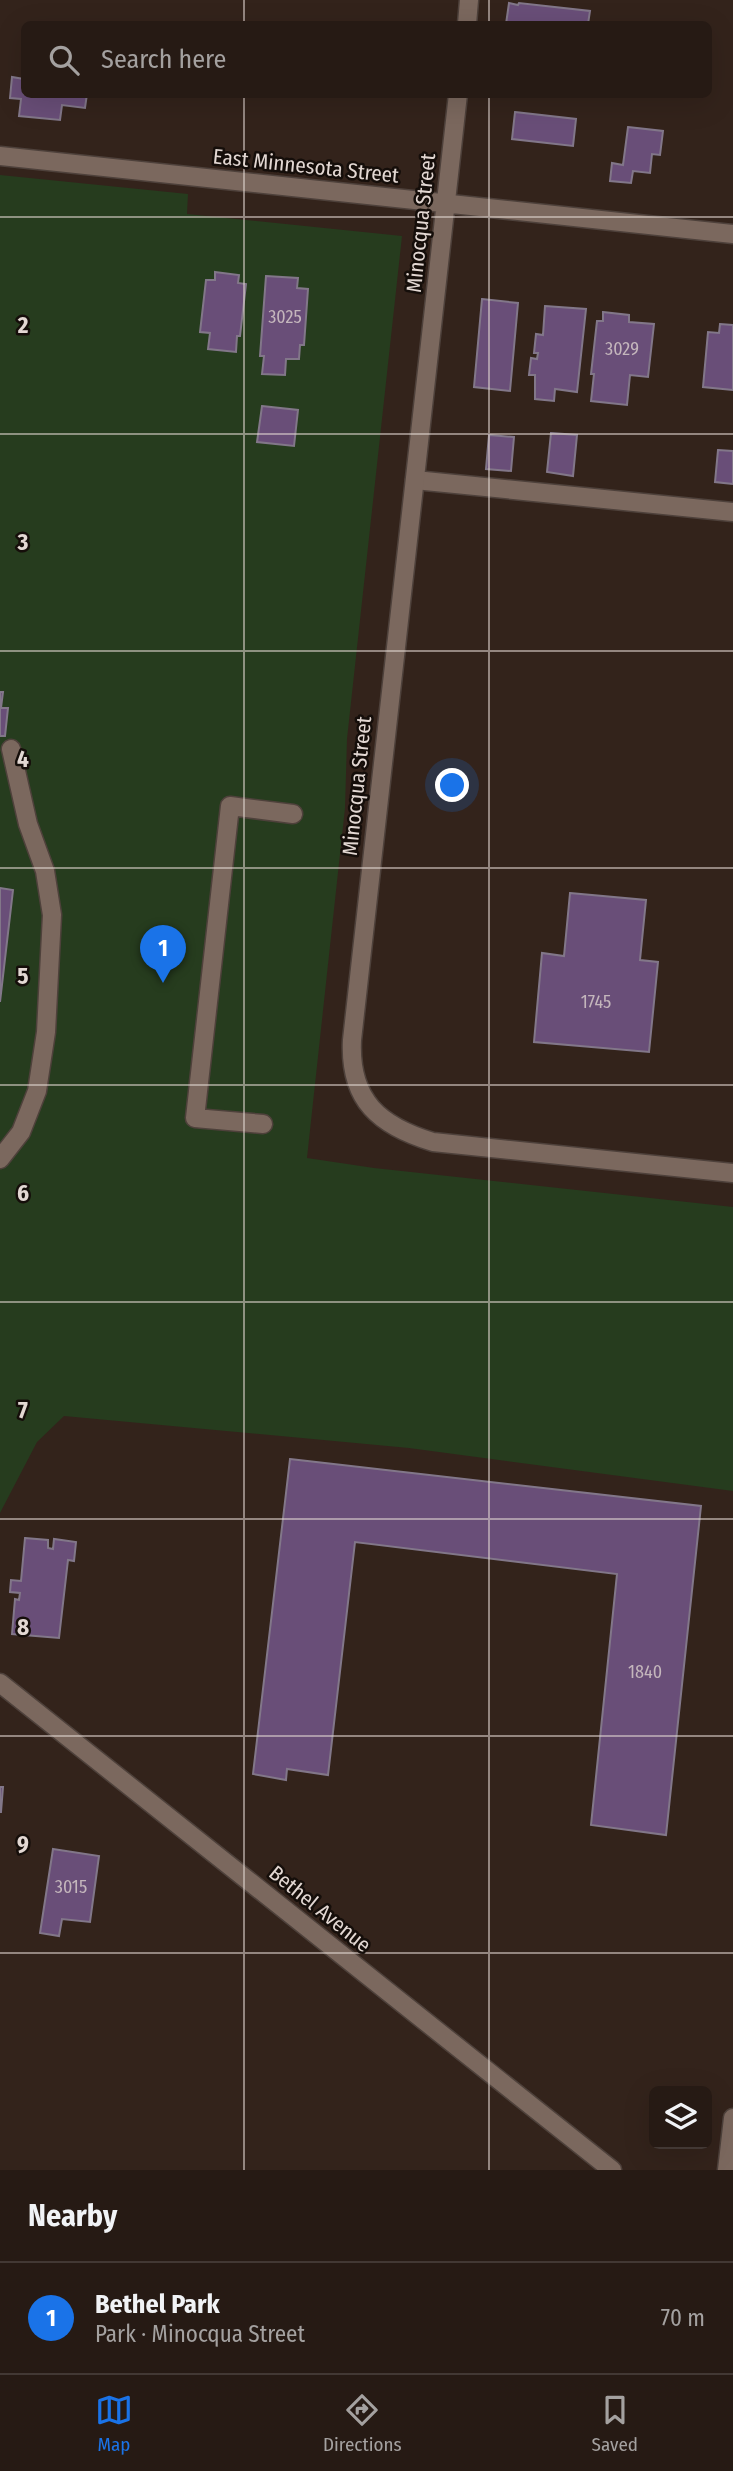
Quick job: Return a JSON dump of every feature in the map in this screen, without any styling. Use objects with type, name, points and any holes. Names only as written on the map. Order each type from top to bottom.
[{"type":"street","points":[[467,21],[470,0]]},
{"type":"street","name":"Minocqua Street","points":[[458,98],[352,1040],[352,1062],[357,1082],[381,1119],[406,1134],[433,1142],[733,1173]]},
{"type":"street","name":"East Minnesota Street","points":[[0,156],[733,234]]},
{"type":"street","points":[[415,480],[733,512]]},
{"type":"street","points":[[0,1159],[21,1132],[37,1091],[46,1032],[52,915],[45,871],[28,824],[11,749]]},
{"type":"street","points":[[263,1124],[195,1118],[230,806],[293,814]]},
{"type":"street","name":"Bethel Avenue","points":[[0,1683],[612,2170]]},
{"type":"street","points":[[727,2170],[733,2118]]},
{"type":"green space","points":[[0,175],[188,194],[187,214],[402,236],[347,739],[345,808],[307,1158],[374,1168],[733,1207],[733,1491],[409,1448],[64,1416],[37,1442],[0,1513]]},
{"type":"building","points":[[509,3],[590,11],[588,21],[506,21]]},
{"type":"building","points":[[12,77],[21,78],[21,98],[86,98],[85,108],[62,105],[60,120],[19,116],[21,99],[10,98]]},
{"type":"building","points":[[515,112],[576,119],[573,146],[512,139]]},
{"type":"building","points":[[628,127],[663,131],[660,155],[652,154],[650,173],[633,171],[631,183],[610,181],[612,163],[623,165]]},
{"type":"building","points":[[215,272],[239,275],[238,283],[246,284],[236,352],[208,349],[210,333],[200,332],[206,280],[215,280]]},
{"type":"building","points":[[266,276],[298,278],[297,288],[308,289],[304,345],[300,345],[299,359],[286,359],[285,375],[262,374],[264,356],[260,356]]},
{"type":"building","points":[[482,299],[518,303],[510,391],[474,387]]},
{"type":"building","points":[[545,306],[586,309],[577,392],[555,389],[554,401],[535,399],[535,375],[529,375],[531,358],[537,359],[538,353],[534,353],[536,334],[543,335]]},
{"type":"building","points":[[603,312],[629,315],[629,322],[654,324],[648,377],[630,375],[627,405],[591,401],[597,321],[603,321]]},
{"type":"building","points":[[720,324],[733,325],[733,390],[703,387],[708,332],[719,333]]},
{"type":"building","points":[[262,406],[298,410],[294,446],[257,442]]},
{"type":"building","points":[[551,433],[577,435],[573,476],[547,472]]},
{"type":"building","points":[[489,435],[514,437],[511,471],[486,469]]},
{"type":"building","points":[[718,450],[733,451],[733,484],[715,482]]},
{"type":"building","points":[[0,692],[3,692],[1,708],[8,708],[5,736],[0,736]]},
{"type":"building","points":[[0,888],[13,890],[0,1002]]},
{"type":"building","points":[[570,893],[646,900],[640,960],[658,962],[649,1052],[534,1042],[542,953],[564,956]]},
{"type":"building","points":[[290,1459],[701,1506],[666,1835],[591,1825],[617,1574],[355,1542],[328,1775],[287,1769],[286,1780],[253,1774]]},
{"type":"building","points":[[25,1538],[48,1540],[48,1548],[53,1549],[54,1539],[76,1542],[74,1561],[68,1560],[59,1638],[12,1634],[15,1599],[19,1600],[20,1593],[10,1592],[11,1580],[21,1581]]},
{"type":"building","points":[[0,1787],[3,1787],[1,1812],[0,1812]]},
{"type":"building","points":[[53,1849],[99,1856],[90,1922],[62,1919],[59,1936],[40,1933]]},
{"type":"place","name":"Bethel Park","points":[[163,983]]}]
